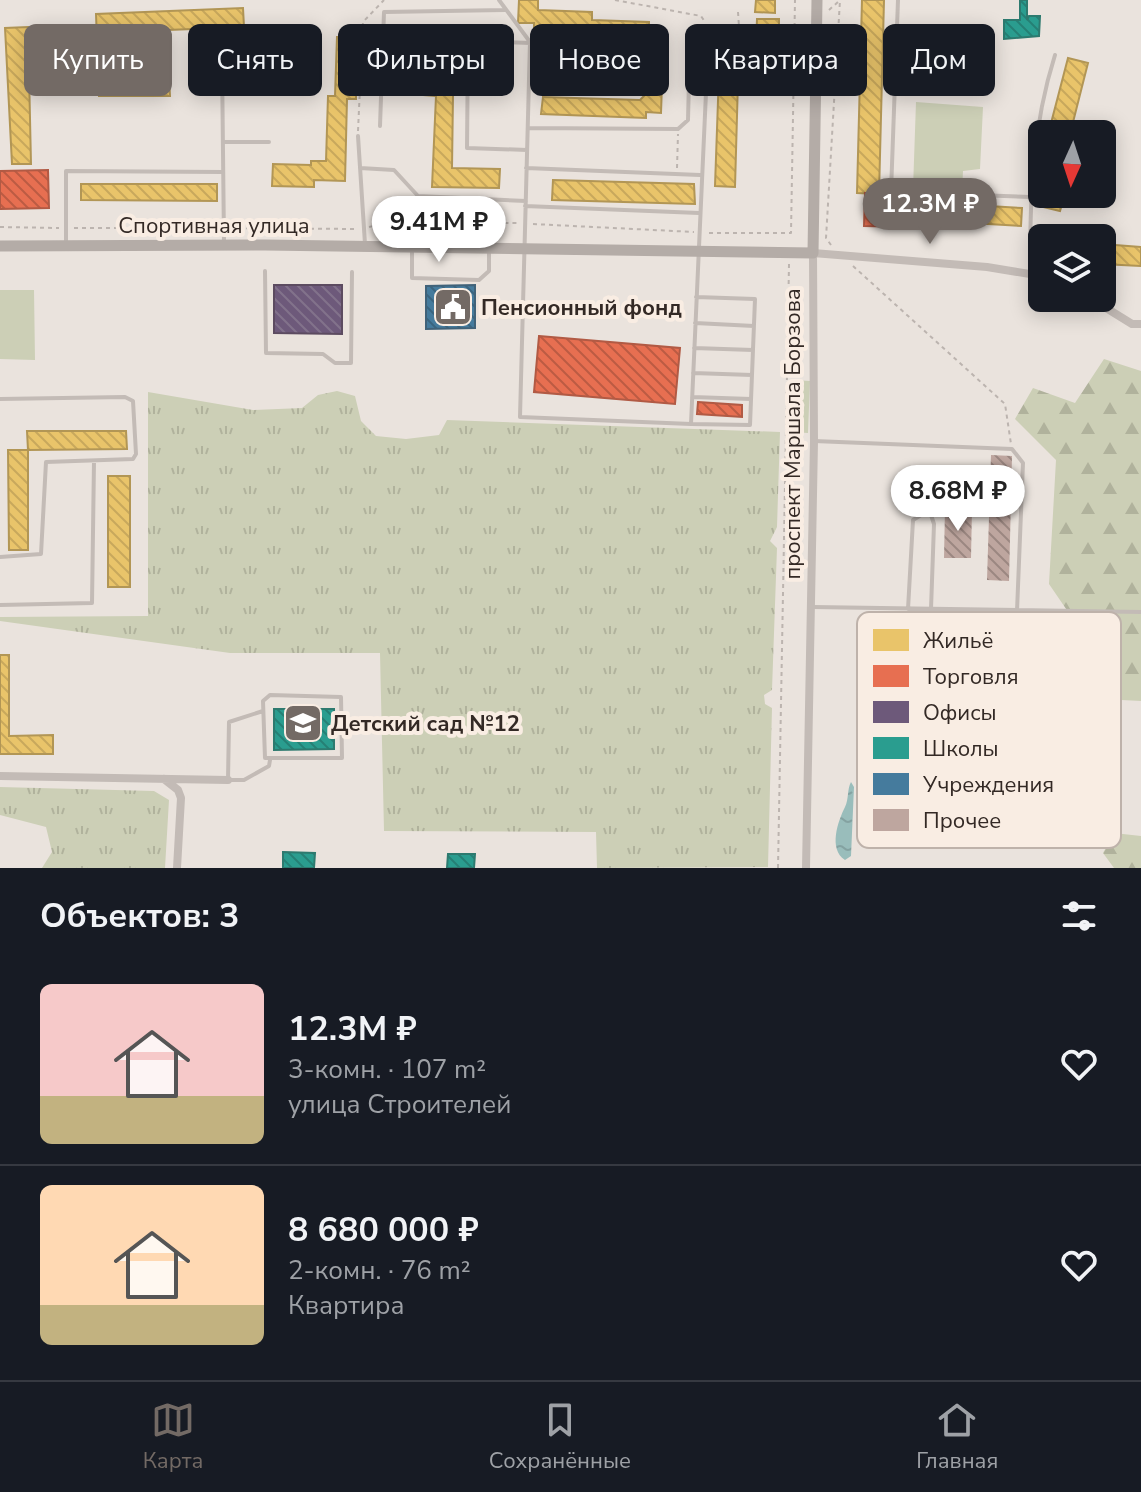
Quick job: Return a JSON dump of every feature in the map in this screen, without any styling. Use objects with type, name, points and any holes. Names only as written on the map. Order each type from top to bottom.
[{"type":"street","name":"проспект Маршала Борзова","points":[[806,868],[814,441],[817,0]]},
{"type":"street","name":"Спортивная улица","points":[[0,246],[489,247],[813,253]]},
{"type":"street","points":[[813,253],[1028,272]]},
{"type":"street","points":[[1113,312],[1132,324],[1141,324]]},
{"type":"street","points":[[0,776],[228,780]]},
{"type":"street","points":[[160,777],[172,783],[181,798],[177,868]]},
{"type":"lane","points":[[499,0],[530,42],[520,417],[750,425],[755,299],[696,297]]},
{"type":"lane","points":[[898,0],[891,192],[1028,197]]},
{"type":"lane","points":[[380,126],[384,12],[505,10]]},
{"type":"lane","points":[[527,150],[467,148],[468,41],[530,42]]},
{"type":"lane","points":[[1038,120],[1039,105],[1055,55]]},
{"type":"lane","points":[[222,96],[224,245]]},
{"type":"lane","points":[[528,128],[678,129],[688,120],[689,96]]},
{"type":"lane","points":[[691,424],[705,96]]},
{"type":"lane","points":[[358,136],[365,246]]},
{"type":"lane","points":[[223,142],[269,142]]},
{"type":"lane","points":[[360,168],[394,170],[418,196],[699,213]]},
{"type":"lane","points":[[526,168],[700,175]]},
{"type":"lane","points":[[66,245],[66,171],[223,172]]},
{"type":"lane","points":[[412,247],[412,278],[479,280],[489,271],[489,247]]},
{"type":"lane","points":[[265,271],[266,353],[323,354],[335,363],[351,363],[352,272]]},
{"type":"lane","points":[[695,323],[754,326]]},
{"type":"lane","points":[[694,348],[753,350]]},
{"type":"lane","points":[[693,373],[752,375]]},
{"type":"lane","points":[[0,399],[125,397],[133,401],[136,454],[133,459],[46,462],[41,554],[0,557]]},
{"type":"lane","points":[[692,397],[751,399]]},
{"type":"lane","points":[[814,441],[1012,449],[1023,463],[1017,611]]},
{"type":"lane","points":[[0,605],[92,603],[94,461]]},
{"type":"lane","points":[[908,609],[913,520],[921,515],[931,515],[934,524],[931,609]]},
{"type":"lane","points":[[811,607],[1141,612]]},
{"type":"lane","points":[[270,695],[337,695],[343,701],[342,758],[270,760],[264,753],[263,711],[263,701],[270,695]]},
{"type":"lane","points":[[263,711],[229,722],[228,780],[244,780],[269,766],[270,760]]},
{"type":"path","points":[[358,136],[363,22],[384,0]]},
{"type":"path","points":[[615,0],[701,16],[707,24]]},
{"type":"path","points":[[0,227],[365,228],[391,222],[525,224],[699,233],[791,233],[795,0]]},
{"type":"path","points":[[840,0],[826,238],[1005,404],[1012,449]]},
{"type":"path","points":[[738,12],[739,24]]},
{"type":"path","points":[[677,174],[678,129]]},
{"type":"path","points":[[778,868],[789,264]]},
{"type":"green space","points":[[916,102],[983,107],[980,169],[963,171],[962,192],[913,189]]},
{"type":"green space","points":[[0,290],[34,290],[35,360],[0,359]]},
{"type":"green space","points":[[1104,359],[1141,371],[1141,701],[1121,700],[1121,612],[1068,612],[1049,584],[1056,460],[1015,419],[1033,388],[1075,403]]},
{"type":"green space","points":[[794,380],[810,381],[808,433],[792,432]]},
{"type":"green space","points":[[337,391],[355,396],[361,421],[376,436],[406,439],[439,435],[447,420],[780,432],[777,527],[770,541],[777,548],[772,690],[764,695],[765,704],[772,708],[768,867],[597,868],[596,832],[384,831],[380,653],[230,653],[0,621],[0,617],[148,616],[148,392],[253,410],[302,408],[318,395]]},
{"type":"green space","points":[[0,787],[154,791],[169,800],[165,868],[42,868],[52,852],[46,827],[0,815]]},
{"type":"green space","points":[[1121,834],[1141,836],[1141,868],[1114,868],[1103,853],[1106,848],[1121,848]]},
{"type":"water","points":[[851,782],[854,787],[851,856],[845,860],[837,849],[836,835]]},
{"type":"building: Жильё","points":[[519,0],[538,0],[538,10],[592,12],[592,20],[649,24],[534,24],[518,23]]},
{"type":"building: Жильё","points":[[756,0],[775,0],[775,13],[755,12]]},
{"type":"building: Жильё","points":[[862,0],[884,0],[879,194],[857,193],[860,96],[867,96],[867,24],[861,24]]},
{"type":"building: Жильё","points":[[243,8],[244,24],[188,24],[188,29],[172,30],[172,24],[96,24],[96,14]]},
{"type":"building: Жильё","points":[[757,19],[779,19],[779,24],[757,24]]},
{"type":"building: Жильё","points":[[24,27],[24,96],[30,96],[31,164],[12,164],[5,28]]},
{"type":"building: Жильё","points":[[337,37],[338,96],[356,96],[356,99],[347,99],[345,181],[314,180],[314,187],[272,186],[273,164],[311,165],[311,161],[326,161],[328,96],[335,96]]},
{"type":"building: Жильё","points":[[1068,58],[1088,63],[1074,120],[1052,120]]},
{"type":"building: Жильё","points":[[436,96],[453,96],[452,168],[500,169],[499,188],[432,187]]},
{"type":"building: Жильё","points":[[644,96],[662,96],[661,113],[646,112],[646,118],[541,114],[543,97],[640,100]]},
{"type":"building: Жильё","points":[[718,96],[738,96],[735,187],[715,186]]},
{"type":"building: Жильё","points":[[553,180],[694,184],[695,204],[552,200]]},
{"type":"building: Жильё","points":[[81,184],[217,184],[217,201],[81,200]]},
{"type":"building: Жильё","points":[[921,202],[1022,208],[1021,226],[920,220]]},
{"type":"building: Жильё","points":[[1116,245],[1141,247],[1141,266],[1116,265]]},
{"type":"building: Жильё","points":[[27,431],[126,431],[127,449],[28,450]]},
{"type":"building: Жильё","points":[[8,450],[28,450],[28,550],[9,550]]},
{"type":"building: Жильё","points":[[108,476],[130,476],[130,587],[108,587]]},
{"type":"building: Жильё","points":[[0,655],[9,655],[9,736],[53,735],[53,754],[0,754]]},
{"type":"building: Торговля","points":[[48,170],[49,208],[0,209],[0,171]]},
{"type":"building: Торговля","points":[[865,193],[921,196],[920,220],[911,220],[911,227],[864,226]]},
{"type":"building: Торговля","points":[[539,336],[680,348],[675,404],[534,392]]},
{"type":"building: Торговля","points":[[698,402],[742,405],[742,417],[697,414]]},
{"type":"building: Офисы","points":[[274,285],[342,285],[342,334],[274,333]]},
{"type":"building: Школы","points":[[1020,0],[1027,0],[1027,20],[1029,16],[1040,16],[1039,36],[1004,39],[1004,20],[1020,20]]},
{"type":"building: Школы","points":[[274,709],[334,709],[334,749],[274,750]]},
{"type":"building: Школы","points":[[283,852],[315,853],[314,868],[283,868]]},
{"type":"building: Школы","points":[[448,854],[475,854],[474,868],[447,868]]},
{"type":"building: Учреждения","points":[[475,285],[475,328],[426,329],[426,286]]},
{"type":"building: Прочее","points":[[991,455],[1012,456],[1009,581],[987,580]]},
{"type":"building: Прочее","points":[[945,508],[972,509],[971,558],[944,558]]},
{"type":"place","name":"Пенсионный фонд","points":[[453,307]]},
{"type":"place","name":"Детский сад №12","points":[[303,723]]}]
